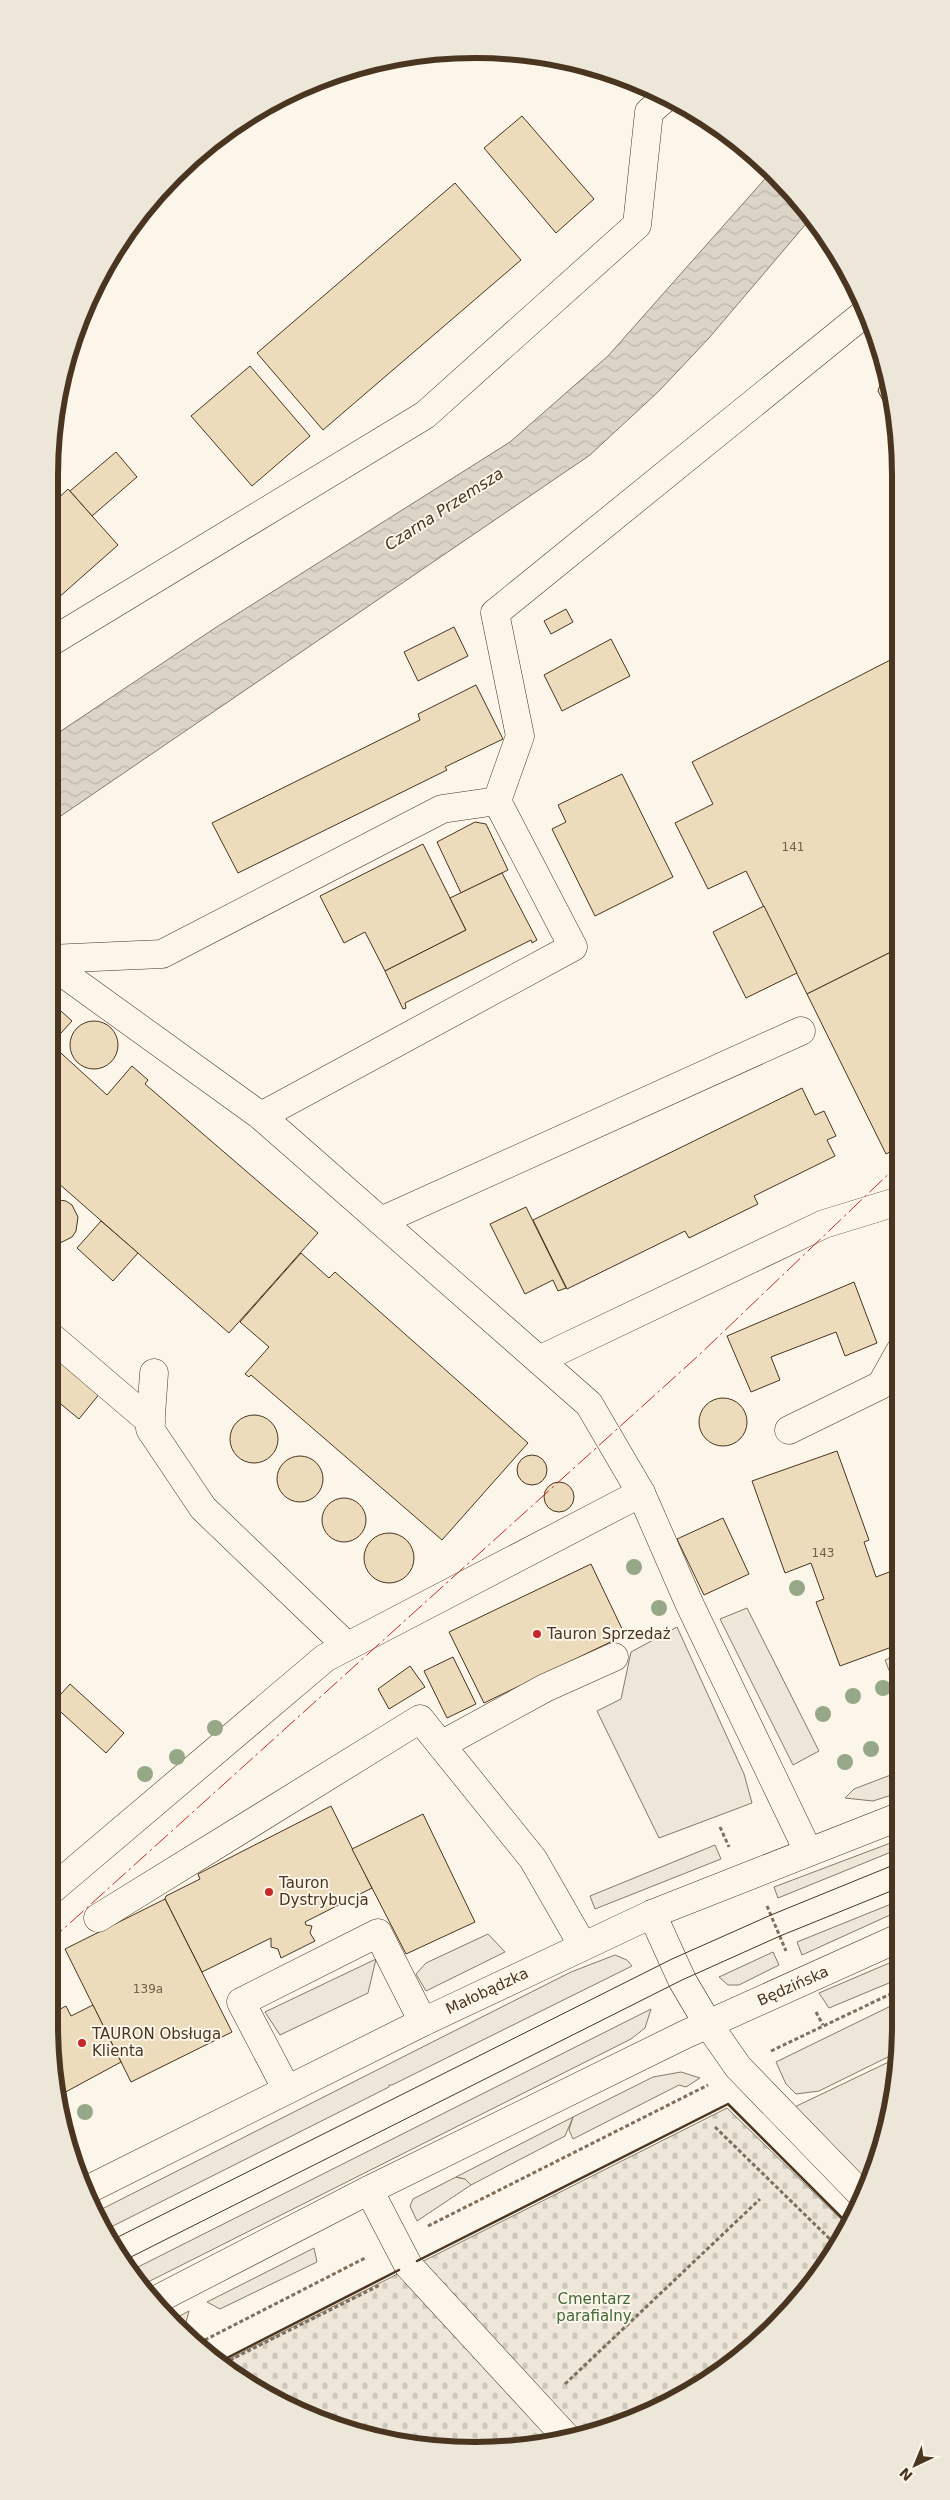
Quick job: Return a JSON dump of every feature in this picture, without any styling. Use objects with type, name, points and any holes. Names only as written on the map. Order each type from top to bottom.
[{"type":"street","points":[[58,638],[425,415],[637,225],[649,112],[661,102]]},
{"type":"street","points":[[261,1116],[574,948],[497,801],[520,736],[496,613],[862,317]]},
{"type":"street","points":[[58,960],[162,954],[442,809],[497,801]]},
{"type":"street","points":[[58,968],[261,1116],[589,1404],[641,1493],[689,1603],[808,1851]]},
{"type":"street","points":[[381,1221],[801,1030]]},
{"type":"street","points":[[539,1360],[824,1224],[892,1203]]},
{"type":"street","points":[[58,1343],[151,1422]]},
{"type":"street","points":[[789,1430],[881,1385],[892,1365]]},
{"type":"street","points":[[154,1373],[150,1429],[204,1508],[347,1646]]},
{"type":"street","points":[[58,1884],[325,1658],[641,1493]]},
{"type":"street","points":[[441,1746],[545,1688],[614,1656]]},
{"type":"street","points":[[98,1918],[420,1719],[532,1859],[583,1946]]},
{"type":"street","name":"Małobądzka","points":[[91,2188],[423,2022],[652,1914],[892,1819]]},
{"type":"street","points":[[652,1914],[682,1980],[696,2029],[738,2067],[858,2191]]},
{"type":"street","points":[[286,2090],[241,2002],[369,1938],[378,1934],[423,2022]]},
{"type":"street","name":"Będzińska","points":[[696,2029],[892,1941]]},
{"type":"street","points":[[159,2298],[370,2190],[696,2029]]},
{"type":"street","points":[[370,2190],[405,2260],[562,2433]]},
{"type":"path","points":[[720,1827],[733,1855]]},
{"type":"path","points":[[764,1898],[787,1952]]},
{"type":"path","points":[[203,2341],[405,2260],[738,2067],[892,1993]]},
{"type":"path","points":[[715,2128],[832,2241]]},
{"type":"path","points":[[539,2408],[760,2199]]},
{"type":"path","points":[[228,2361],[379,2286],[405,2260]]},
{"type":"green space","points":[[892,1774],[892,1795],[873,1801],[845,1798],[854,1789]]},
{"type":"green space","points":[[892,1842],[892,1852],[778,1898],[774,1887]]},
{"type":"green space","points":[[715,1845],[721,1859],[595,1909],[590,1896]]},
{"type":"green space","points":[[892,1904],[892,1914],[802,1955],[797,1942]]},
{"type":"green space","points":[[773,1952],[779,1965],[739,1985],[728,1985],[719,1977]]},
{"type":"green space","points":[[615,1955],[627,1960],[632,1966],[389,2085],[389,2087],[110,2228],[101,2210],[571,1972]]},
{"type":"green space","points":[[376,1959],[368,1993],[280,2035],[265,2012]]},
{"type":"green space","points":[[892,1962],[892,1982],[829,2008],[819,1993]]},
{"type":"green space","points":[[892,2005],[892,2055],[819,2091],[796,2094],[786,2084],[776,2062]]},
{"type":"green space","points":[[651,2009],[645,2028],[631,2039],[147,2283],[136,2268]]},
{"type":"green space","points":[[681,2072],[700,2078],[686,2087],[679,2085],[573,2139],[569,2130],[573,2117],[653,2077]]},
{"type":"green space","name":"Cmentarz parafialny","points":[[727,2108],[843,2221],[822,2257],[789,2300],[750,2339],[729,2356],[684,2387],[660,2399],[635,2411],[583,2428],[529,2439],[502,2442],[448,2442],[394,2434],[367,2428],[315,2411],[266,2387],[227,2360]]},
{"type":"green space","points":[[456,2177],[465,2179],[471,2185],[417,2221],[410,2206],[413,2199]]},
{"type":"shaded area","points":[[747,1608],[819,1751],[793,1765],[720,1619]]},
{"type":"shaded area","points":[[677,1627],[744,1774],[752,1803],[659,1838],[597,1711],[621,1699],[631,1652]]},
{"type":"shaded area","points":[[892,1657],[892,1678],[885,1660]]},
{"type":"shaded area","points":[[488,1934],[505,1952],[426,1991],[416,1974],[426,1963]]},
{"type":"shaded area","points":[[891,2061],[878,2133],[860,2188],[782,2113]]},
{"type":"shaded area","points":[[573,2117],[565,2136],[471,2185],[465,2179],[456,2177]]},
{"type":"shaded area","points":[[314,2248],[317,2262],[220,2309],[207,2302]]},
{"type":"shaded area","points":[[189,2311],[185,2325],[177,2317]]},
{"type":"water","name":"Czarna Przemsza","points":[[767,177],[807,223],[709,338],[659,391],[590,455],[58,818],[58,733],[215,628],[510,442],[608,356]]},
{"type":"building","points":[[522,116],[594,199],[556,233],[484,148]]},
{"type":"building","points":[[455,183],[521,260],[323,430],[257,353]]},
{"type":"building","points":[[250,366],[310,436],[252,486],[191,416]]},
{"type":"building","points":[[881,381],[886,407],[878,391]]},
{"type":"building","points":[[116,452],[137,477],[92,516],[70,491]]},
{"type":"building","points":[[68,489],[118,545],[58,598],[58,498]]},
{"type":"building","points":[[566,609],[573,622],[551,634],[544,621]]},
{"type":"building","points":[[454,627],[468,656],[418,681],[404,652]]},
{"type":"building","points":[[611,639],[630,676],[562,711],[544,675]]},
{"type":"building","points":[[892,659],[892,952],[807,994],[746,871],[708,889],[675,823],[713,804],[692,762]]},
{"type":"building","points":[[476,685],[503,739],[445,767],[447,770],[238,873],[212,823],[420,720],[418,714]]},
{"type":"building","points":[[622,774],[673,877],[595,916],[552,829],[566,822],[558,805]]},
{"type":"building","points":[[475,822],[486,824],[508,870],[461,893],[437,842]]},
{"type":"building","points":[[423,844],[466,930],[385,971],[365,932],[344,943],[320,896]]},
{"type":"building","points":[[502,873],[537,940],[532,943],[531,940],[405,1003],[406,1008],[403,1009],[385,971],[466,930],[450,898]]},
{"type":"building","points":[[764,906],[797,973],[746,998],[713,932]]},
{"type":"building","points":[[892,952],[892,1151],[886,1154],[807,994]]},
{"type":"building","points":[[58,1008],[72,1021],[58,1036]]},
{"type":"building","points":[[94,1021],[103,1023],[111,1028],[116,1036],[118,1045],[116,1054],[111,1062],[103,1067],[94,1069],[85,1067],[77,1062],[72,1054],[70,1045],[72,1036],[77,1028],[85,1023]]},
{"type":"building","points":[[58,1050],[107,1095],[132,1066],[148,1080],[145,1084],[318,1233],[229,1333],[58,1183]]},
{"type":"building","points":[[802,1088],[815,1115],[824,1111],[836,1136],[827,1140],[835,1156],[754,1196],[758,1204],[689,1238],[685,1231],[567,1289],[533,1220]]},
{"type":"building","points":[[58,1200],[66,1201],[72,1205],[78,1217],[76,1231],[72,1237],[58,1243]]},
{"type":"building","points":[[526,1207],[566,1288],[558,1291],[553,1280],[525,1294],[490,1224]]},
{"type":"building","points":[[101,1221],[138,1253],[113,1281],[77,1248]]},
{"type":"building","points":[[301,1253],[329,1278],[335,1272],[528,1443],[442,1540],[251,1375],[249,1377],[245,1374],[269,1347],[240,1322]]},
{"type":"building","points":[[854,1282],[877,1343],[845,1356],[836,1332],[771,1357],[780,1380],[751,1392],[727,1336]]},
{"type":"building","points":[[58,1348],[105,1387],[79,1419],[58,1402]]},
{"type":"building","points":[[718,1398],[728,1398],[740,1405],[747,1417],[747,1427],[740,1439],[728,1446],[718,1446],[710,1442],[703,1435],[699,1427],[699,1417],[703,1409],[710,1402]]},
{"type":"building","points":[[249,1415],[259,1415],[271,1422],[278,1434],[278,1444],[271,1456],[259,1463],[249,1463],[241,1459],[234,1452],[230,1444],[230,1434],[234,1426],[241,1419]]},
{"type":"building","points":[[837,1451],[869,1540],[864,1542],[876,1577],[892,1571],[892,1647],[840,1666],[816,1602],[824,1599],[811,1563],[785,1573],[752,1481]]},
{"type":"building","points":[[532,1455],[543,1459],[547,1470],[543,1481],[532,1485],[521,1481],[517,1470],[521,1459]]},
{"type":"building","points":[[296,1456],[304,1456],[313,1460],[319,1466],[323,1479],[319,1492],[313,1498],[304,1502],[296,1502],[287,1498],[281,1492],[277,1483],[277,1475],[281,1466],[287,1460]]},
{"type":"building","points":[[559,1482],[570,1486],[574,1497],[570,1508],[559,1512],[548,1508],[544,1497],[548,1486]]},
{"type":"building","points":[[348,1498],[360,1504],[365,1511],[365,1529],[360,1536],[353,1541],[340,1542],[332,1539],[325,1532],[322,1516],[325,1508],[332,1501]]},
{"type":"building","points":[[723,1518],[749,1574],[704,1595],[677,1539]]},
{"type":"building","points":[[389,1533],[398,1535],[409,1544],[414,1558],[412,1567],[403,1578],[389,1583],[380,1581],[369,1572],[364,1558],[366,1549],[375,1538]]},
{"type":"building","name":"Tauron Sprzedaż","points":[[591,1564],[625,1635],[484,1703],[449,1632]]},
{"type":"building","points":[[453,1657],[476,1704],[447,1718],[424,1671]]},
{"type":"building","points":[[410,1666],[425,1687],[389,1709],[378,1689]]},
{"type":"building","points":[[70,1684],[124,1733],[106,1753],[58,1709],[58,1697]]},
{"type":"building","name":"Tauron Dystrybucja","points":[[331,1806],[372,1888],[305,1922],[306,1925],[312,1926],[310,1933],[315,1941],[281,1958],[278,1949],[271,1947],[271,1938],[202,1972],[165,1899],[166,1896],[200,1879],[198,1874]]},
{"type":"building","points":[[423,1814],[475,1922],[406,1954],[352,1849]]},
{"type":"building","points":[[165,1899],[232,2032],[131,2082],[65,1949]]},
{"type":"building","name":"TAURON Obsługa Klienta","points":[[93,2005],[121,2062],[64,2093],[58,2052],[58,2010],[66,2006],[71,2016]]},
{"type":"tram line","points":[[116,2238],[672,1959],[771,1915],[892,1866]]},
{"type":"tram line","points":[[129,2258],[682,1980],[780,1936],[892,1891]]},
{"type":"wall","points":[[417,2261],[728,2104],[844,2220]]},
{"type":"wall","points":[[225,2359],[399,2270]]},
{"type":"power","points":[[58,1934],[698,1356],[892,1171]]},
{"type":"place","name":"Tauron Sprzedaż","points":[[537,1634]]},
{"type":"place","name":"Tauron Dystrybucja","points":[[269,1892]]},
{"type":"place","name":"TAURON Obsługa Klienta","points":[[82,2043]]}]
